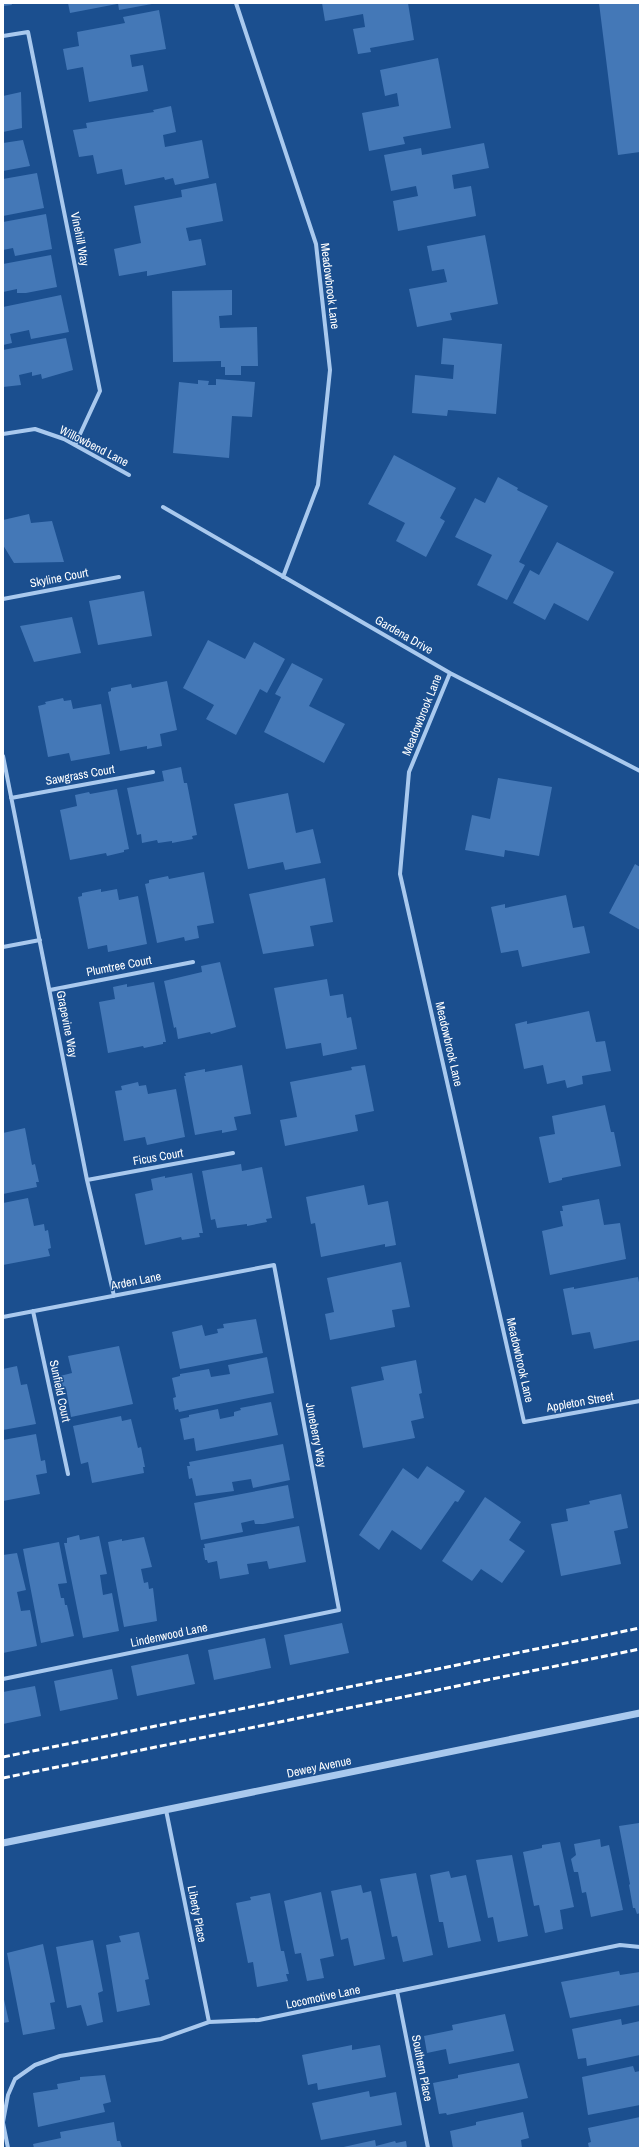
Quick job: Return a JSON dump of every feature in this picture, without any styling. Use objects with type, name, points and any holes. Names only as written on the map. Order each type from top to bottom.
[{"type":"street","name":"Meadowbrook Lane","points":[[236,3],[316,244],[330,370],[318,485],[284,577]]},
{"type":"street","name":"Vinehill Way","points":[[3,36],[28,32],[100,391],[74,445]]},
{"type":"street","name":"Willowbend Lane","points":[[3,434],[35,429],[64,439],[129,475]]},
{"type":"street","name":"Gardena Drive","points":[[163,507],[450,673],[640,772]]},
{"type":"street","name":"Skyline Court","points":[[3,599],[119,577]]},
{"type":"street","name":"Meadowbrook Lane","points":[[450,673],[409,772],[400,874],[524,1422]]},
{"type":"street","name":"Grapevine Way","points":[[3,756],[88,1180],[114,1296]]},
{"type":"street","name":"Sawgrass Court","points":[[11,798],[153,772]]},
{"type":"street","points":[[3,947],[40,940]]},
{"type":"street","name":"Plumtree Court","points":[[50,990],[193,962]]},
{"type":"street","name":"Ficus Court","points":[[88,1180],[232,1154]]},
{"type":"street","name":"Arden Lane","points":[[3,1317],[274,1265]]},
{"type":"street","name":"Juneberry Way","points":[[274,1265],[339,1610]]},
{"type":"street","name":"Sunfield Court","points":[[33,1311],[68,1474]]},
{"type":"street","name":"Appleton Street","points":[[524,1422],[640,1401]]},
{"type":"street","name":"Lindenwood Lane","points":[[3,1679],[339,1610]]},
{"type":"street","name":"Dewey Avenue","points":[[3,1843],[640,1713]]},
{"type":"street","name":"Liberty Place","points":[[166,1810],[209,2022]]},
{"type":"street","name":"Locomotive Lane","points":[[3,2123],[8,2095],[15,2079],[35,2065],[60,2056],[161,2039],[209,2022],[260,2020],[620,1945],[640,1947]]},
{"type":"street","name":"Southern Place","points":[[397,1991],[428,2148]]},
{"type":"street","points":[[3,2123],[8,2148]]},
{"type":"building","points":[[3,3],[11,3],[12,5],[3,6]]},
{"type":"building","points":[[68,3],[117,3],[117,4],[70,13]]},
{"type":"building","points":[[118,3],[152,3],[152,4],[119,10]]},
{"type":"building","points":[[322,3],[408,3],[414,40],[370,48],[371,52],[358,54],[353,29],[365,27],[363,14],[325,21]]},
{"type":"building","points":[[599,3],[640,3],[640,152],[618,155]]},
{"type":"building","points":[[159,10],[166,49],[130,55],[132,67],[143,65],[148,91],[89,102],[83,67],[67,70],[63,49],[79,46],[77,32],[125,23],[123,17]]},
{"type":"building","points":[[438,58],[451,128],[403,137],[405,144],[369,151],[362,113],[399,106],[397,93],[385,96],[380,70]]},
{"type":"building","points":[[21,92],[22,128],[3,132],[3,96]]},
{"type":"building","points":[[171,106],[176,132],[163,135],[165,147],[202,140],[209,178],[175,185],[173,178],[165,180],[164,177],[125,185],[122,169],[97,174],[93,155],[79,157],[73,130],[87,128],[86,123],[154,112],[153,110]]},
{"type":"building","points":[[23,140],[30,166],[3,171],[3,143]]},
{"type":"building","points":[[484,143],[489,168],[452,175],[454,189],[471,186],[476,216],[398,231],[393,201],[418,196],[416,186],[391,191],[384,155],[421,148],[422,155]]},
{"type":"building","points":[[37,173],[44,208],[3,216],[3,179]]},
{"type":"building","points":[[216,183],[223,221],[186,228],[189,241],[201,239],[206,265],[147,276],[147,271],[119,276],[114,249],[141,243],[134,206],[182,197],[181,190]]},
{"type":"building","points":[[46,214],[52,249],[15,256],[13,248],[3,250],[3,222]]},
{"type":"building","points":[[485,235],[498,304],[450,313],[452,320],[417,327],[409,289],[447,282],[444,269],[432,271],[427,246]]},
{"type":"building","points":[[51,255],[57,287],[26,293],[17,293],[17,289],[3,292],[3,264]]},
{"type":"building","points":[[232,290],[232,315],[219,316],[220,328],[257,327],[258,366],[241,366],[241,375],[225,375],[225,367],[221,367],[221,361],[173,362],[172,291]]},
{"type":"building","points":[[61,295],[69,332],[31,339],[29,330],[10,334],[12,343],[3,345],[3,307]]},
{"type":"building","points":[[66,338],[73,370],[42,379],[41,374],[32,376],[32,372],[19,375],[21,385],[3,387],[3,350]]},
{"type":"building","points":[[443,338],[502,344],[496,414],[448,410],[447,416],[412,413],[415,375],[453,379],[454,365],[441,364]]},
{"type":"building","points":[[216,379],[255,382],[252,417],[232,416],[229,458],[173,453],[179,382],[198,384],[198,380],[209,381],[208,385],[216,385]]},
{"type":"building","points":[[394,455],[456,488],[440,518],[445,521],[426,557],[396,541],[405,523],[368,504]]},
{"type":"building","points":[[498,477],[518,488],[517,490],[548,506],[519,562],[525,565],[507,600],[477,585],[492,555],[455,537],[475,498],[485,503]]},
{"type":"building","points":[[29,514],[31,523],[52,521],[64,562],[14,563],[3,545],[3,520]]},
{"type":"building","points":[[557,542],[614,572],[588,621],[554,603],[545,620],[513,603],[530,570],[539,575]]},
{"type":"building","points":[[144,591],[152,636],[98,645],[89,601]]},
{"type":"building","points":[[72,617],[81,653],[34,662],[20,626]]},
{"type":"building","points":[[208,640],[245,659],[254,642],[285,659],[267,693],[260,689],[236,735],[206,719],[214,705],[183,688]]},
{"type":"building","points":[[292,663],[323,679],[309,706],[345,724],[324,763],[264,732],[281,697],[275,694]]},
{"type":"building","points":[[167,681],[177,730],[160,734],[162,746],[147,749],[147,746],[120,751],[108,692],[111,691],[111,688],[131,684],[132,688]]},
{"type":"building","points":[[63,698],[64,701],[71,700],[73,709],[101,704],[110,754],[71,761],[69,753],[48,757],[38,706],[46,704],[45,702]]},
{"type":"building","points":[[181,767],[184,783],[187,783],[197,835],[192,836],[193,839],[172,843],[172,841],[158,843],[157,840],[142,843],[141,834],[137,835],[127,788],[164,781],[162,771]]},
{"type":"building","points":[[498,778],[552,787],[539,856],[505,850],[504,857],[465,850],[472,815],[490,819]]},
{"type":"building","points":[[117,789],[129,849],[124,850],[124,852],[107,856],[106,853],[70,860],[60,810],[77,806],[75,795]]},
{"type":"building","points":[[288,793],[296,833],[313,829],[321,863],[285,870],[283,862],[248,869],[234,804]]},
{"type":"building","points":[[635,864],[640,867],[640,930],[609,913]]},
{"type":"building","points":[[204,872],[214,923],[197,926],[199,938],[185,941],[184,937],[157,943],[145,884],[149,883],[149,880],[168,876],[169,879]]},
{"type":"building","points":[[325,878],[333,922],[310,926],[314,946],[263,954],[249,894]]},
{"type":"building","points":[[101,889],[101,892],[117,889],[119,900],[138,896],[147,944],[108,952],[107,945],[88,949],[78,897],[82,896],[82,893]]},
{"type":"building","points":[[566,895],[573,928],[584,926],[590,953],[522,967],[518,950],[501,953],[491,907],[505,904],[505,908]]},
{"type":"building","points":[[220,962],[236,1027],[211,1034],[210,1032],[178,1039],[176,1027],[174,1028],[164,981],[202,972],[201,966]]},
{"type":"building","points":[[327,979],[330,996],[343,994],[347,1018],[351,1017],[357,1049],[323,1056],[321,1043],[286,1049],[274,988]]},
{"type":"building","points":[[154,982],[166,1042],[144,1048],[143,1046],[108,1053],[99,1002],[115,999],[113,987],[127,984],[127,987]]},
{"type":"building","points":[[589,1011],[596,1042],[605,1041],[611,1071],[582,1076],[583,1084],[567,1088],[565,1080],[547,1084],[543,1065],[524,1069],[515,1024],[527,1021],[527,1024]]},
{"type":"building","points":[[242,1065],[251,1114],[234,1117],[237,1130],[222,1133],[222,1130],[195,1135],[184,1076],[186,1076],[185,1073],[205,1069],[205,1072]]},
{"type":"building","points":[[365,1065],[374,1111],[355,1115],[358,1131],[285,1146],[280,1120],[297,1117],[290,1082],[352,1070],[351,1067]]},
{"type":"building","points":[[138,1082],[139,1086],[146,1085],[148,1094],[176,1089],[185,1137],[147,1145],[145,1137],[124,1141],[115,1091],[122,1090],[121,1086]]},
{"type":"building","points":[[605,1105],[611,1132],[614,1132],[621,1166],[562,1178],[562,1180],[549,1183],[539,1137],[555,1134],[552,1116]]},
{"type":"building","points":[[25,1128],[32,1165],[35,1164],[39,1182],[36,1182],[37,1187],[3,1194],[3,1133]]},
{"type":"building","points":[[241,1164],[242,1171],[262,1167],[272,1218],[266,1219],[267,1222],[247,1226],[247,1224],[217,1228],[215,1219],[211,1220],[202,1171]]},
{"type":"building","points":[[192,1173],[203,1233],[199,1233],[200,1237],[182,1240],[181,1237],[145,1245],[135,1194],[153,1190],[151,1179]]},
{"type":"building","points":[[364,1185],[368,1205],[388,1201],[396,1245],[385,1247],[385,1244],[321,1257],[315,1223],[311,1224],[306,1197]]},
{"type":"building","points":[[28,1198],[34,1226],[44,1224],[45,1231],[48,1230],[51,1248],[48,1249],[50,1256],[3,1265],[3,1203]]},
{"type":"building","points":[[599,1199],[604,1225],[620,1223],[626,1259],[550,1275],[542,1231],[563,1226],[560,1211],[563,1211],[562,1206]]},
{"type":"building","points":[[401,1262],[410,1307],[392,1310],[395,1327],[330,1340],[325,1314],[334,1312],[327,1278]]},
{"type":"building","points":[[638,1277],[640,1288],[640,1340],[594,1349],[590,1332],[572,1335],[563,1289],[574,1287],[574,1289]]},
{"type":"building","points":[[256,1319],[263,1353],[180,1369],[172,1332],[202,1325],[205,1336],[218,1333],[217,1329],[224,1328],[223,1324]]},
{"type":"building","points":[[119,1346],[133,1404],[71,1417],[66,1388],[63,1389],[60,1376],[72,1373],[68,1356]]},
{"type":"building","points":[[267,1357],[274,1393],[179,1412],[178,1409],[175,1410],[173,1398],[176,1397],[172,1378],[180,1376],[180,1374],[209,1369],[211,1377],[230,1374],[228,1365]]},
{"type":"building","points":[[416,1360],[422,1393],[419,1394],[424,1418],[411,1421],[415,1438],[363,1448],[351,1387],[384,1380],[381,1367]]},
{"type":"building","points":[[17,1366],[21,1385],[27,1384],[36,1424],[3,1430],[3,1369]]},
{"type":"building","points":[[271,1402],[278,1435],[196,1451],[194,1438],[184,1440],[180,1419],[189,1417],[189,1415],[218,1409],[220,1419],[234,1416],[234,1412],[241,1410],[240,1408]]},
{"type":"building","points":[[121,1416],[122,1421],[131,1419],[138,1448],[141,1447],[145,1467],[143,1467],[144,1473],[92,1483],[88,1462],[81,1464],[73,1426]]},
{"type":"building","points":[[36,1434],[41,1461],[45,1460],[47,1473],[36,1475],[40,1494],[3,1501],[3,1440]]},
{"type":"building","points":[[283,1444],[290,1480],[253,1488],[251,1479],[232,1482],[234,1491],[196,1496],[192,1478],[189,1479],[187,1466],[190,1466],[189,1462]]},
{"type":"building","points":[[427,1466],[465,1491],[458,1502],[455,1501],[421,1550],[392,1530],[379,1550],[359,1535],[403,1468],[418,1479]]},
{"type":"building","points":[[288,1485],[294,1518],[263,1524],[255,1524],[254,1520],[241,1523],[243,1532],[201,1540],[194,1503]]},
{"type":"building","points":[[621,1494],[628,1528],[614,1531],[621,1564],[561,1576],[551,1524],[568,1521],[566,1509],[590,1504],[589,1501]]},
{"type":"building","points":[[485,1497],[521,1522],[509,1540],[525,1551],[502,1583],[481,1569],[472,1581],[442,1561]]},
{"type":"building","points":[[299,1526],[306,1562],[269,1569],[267,1561],[247,1564],[249,1574],[220,1579],[217,1561],[208,1563],[207,1560],[205,1560],[203,1548],[205,1548],[204,1544]]},
{"type":"building","points":[[79,1535],[80,1540],[99,1536],[107,1574],[100,1575],[103,1595],[112,1593],[119,1631],[83,1638],[64,1543],[67,1543],[67,1538]]},
{"type":"building","points":[[144,1537],[152,1567],[141,1569],[144,1583],[148,1582],[149,1589],[153,1588],[157,1621],[124,1627],[108,1542]]},
{"type":"building","points":[[59,1542],[67,1583],[58,1584],[61,1598],[64,1598],[65,1605],[67,1605],[74,1636],[41,1643],[23,1549]]},
{"type":"building","points":[[17,1553],[26,1590],[17,1592],[21,1611],[30,1610],[37,1646],[3,1653],[3,1555]]},
{"type":"building","points":[[342,1623],[349,1653],[290,1665],[284,1635]]},
{"type":"building","points":[[265,1638],[271,1668],[214,1680],[208,1650]]},
{"type":"building","points":[[188,1654],[195,1684],[137,1696],[131,1666]]},
{"type":"building","points":[[112,1669],[118,1699],[60,1711],[54,1681]]},
{"type":"building","points":[[35,1686],[41,1716],[3,1724],[3,1692]]},
{"type":"building","points":[[639,1823],[640,1913],[637,1914],[635,1908],[633,1908],[619,1826]]},
{"type":"building","points":[[600,1839],[601,1847],[609,1845],[623,1910],[591,1917],[586,1892],[582,1893],[578,1872],[574,1872],[571,1859],[576,1855],[574,1844]]},
{"type":"building","points":[[560,1842],[574,1907],[560,1910],[563,1929],[545,1933],[539,1905],[534,1906],[523,1852],[542,1848],[542,1845]]},
{"type":"building","points":[[512,1855],[528,1936],[498,1942],[493,1917],[488,1918],[476,1860]]},
{"type":"building","points":[[449,1871],[451,1878],[466,1875],[481,1941],[448,1948],[443,1922],[439,1922],[430,1875]]},
{"type":"building","points":[[416,1873],[433,1955],[403,1962],[397,1936],[392,1937],[380,1879]]},
{"type":"building","points":[[361,1885],[363,1893],[371,1891],[385,1959],[354,1966],[348,1938],[341,1940],[331,1891]]},
{"type":"building","points":[[321,1892],[334,1956],[320,1959],[324,1978],[307,1981],[301,1953],[295,1954],[284,1901]]},
{"type":"building","points":[[270,1893],[281,1951],[284,1951],[289,1974],[286,1974],[288,1981],[257,1987],[253,1962],[248,1963],[236,1903],[251,1900],[250,1897]]},
{"type":"building","points":[[139,1932],[149,1979],[145,1980],[150,2005],[117,2012],[106,1945],[121,1942],[119,1936]]},
{"type":"building","points":[[93,1940],[103,1991],[98,1993],[103,2022],[87,2026],[81,2005],[67,2008],[56,1947]]},
{"type":"building","points":[[43,1944],[55,2002],[50,2003],[55,2029],[23,2035],[7,1953]]},
{"type":"building","points":[[619,1971],[620,1975],[640,1972],[640,2005],[570,2018],[561,1982]]},
{"type":"building","points":[[3,1995],[9,2022],[3,2023]]},
{"type":"building","points":[[505,2014],[514,2051],[449,2064],[446,2049],[427,2053],[424,2036],[453,2030],[452,2025]]},
{"type":"building","points":[[621,2019],[622,2025],[640,2021],[640,2055],[587,2066],[586,2058],[578,2059],[572,2029]]},
{"type":"building","points":[[352,2045],[352,2050],[380,2045],[386,2077],[318,2090],[317,2083],[308,2085],[302,2055]]},
{"type":"building","points":[[519,2063],[528,2098],[447,2115],[446,2113],[439,2114],[433,2083],[458,2078],[458,2075]]},
{"type":"building","points":[[633,2066],[635,2072],[640,2071],[640,2105],[588,2115],[582,2077]]},
{"type":"building","points":[[105,2075],[111,2102],[103,2104],[105,2112],[38,2127],[33,2093],[58,2089],[57,2084],[80,2080],[80,2077]]},
{"type":"building","points":[[369,2091],[370,2097],[396,2092],[402,2125],[321,2140],[312,2103]]},
{"type":"building","points":[[523,2112],[529,2138],[521,2140],[522,2148],[453,2148],[450,2131],[476,2125],[476,2122]]},
{"type":"building","points":[[640,2117],[640,2148],[589,2148],[588,2143],[591,2142],[588,2128]]},
{"type":"building","points":[[114,2122],[117,2141],[120,2141],[122,2148],[34,2148],[33,2144],[61,2138],[60,2132]]},
{"type":"building","points":[[375,2140],[376,2146],[395,2141],[396,2143],[406,2141],[407,2148],[339,2148]]},
{"type":"railway","points":[[3,1757],[640,1628]]},
{"type":"railway","points":[[3,1778],[640,1649]]}]
